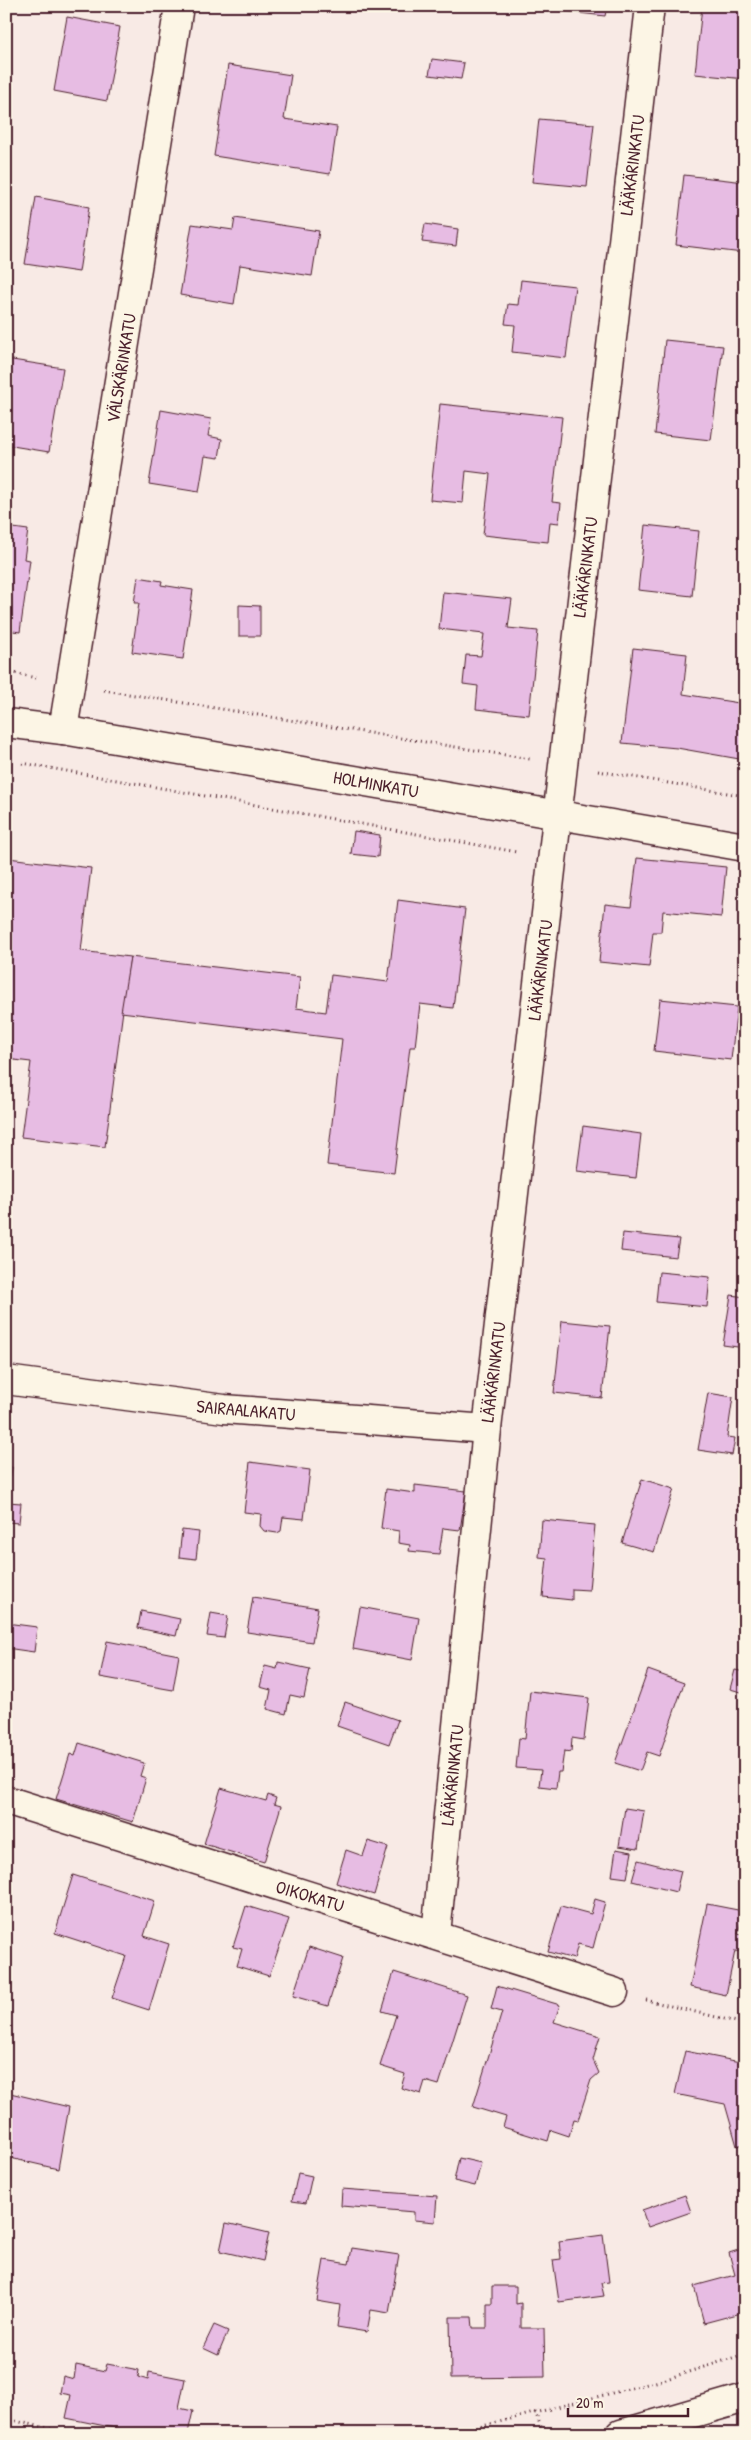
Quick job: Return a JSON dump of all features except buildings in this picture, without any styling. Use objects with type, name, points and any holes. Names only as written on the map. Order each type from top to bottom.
[{"type":"street","name":"VÄLSKÄRINKATU","points":[[63,730],[179,6]]},
{"type":"street","name":"LÄÄKÄRINKATU","points":[[436,1934],[487,1429],[650,6]]},
{"type":"street","name":"HOLMINKATU","points":[[6,723],[63,730],[745,847]]},
{"type":"street","name":"SAIRAALAKATU","points":[[6,1380],[224,1409],[487,1429]]},
{"type":"street","name":"OIKOKATU","points":[[6,1800],[436,1934],[614,1992]]},
{"type":"street","points":[[621,2434],[745,2398]]},
{"type":"path","points":[[6,671],[70,684],[562,764],[745,796]]},
{"type":"path","points":[[16,762],[552,858]]},
{"type":"path","points":[[614,1992],[745,2024]]},
{"type":"path","points":[[452,2434],[663,2380],[745,2354]]},
{"type":"path","points":[[535,2412],[544,2434]]},
{"type":"path","points":[[6,2419],[75,2434]]}]
